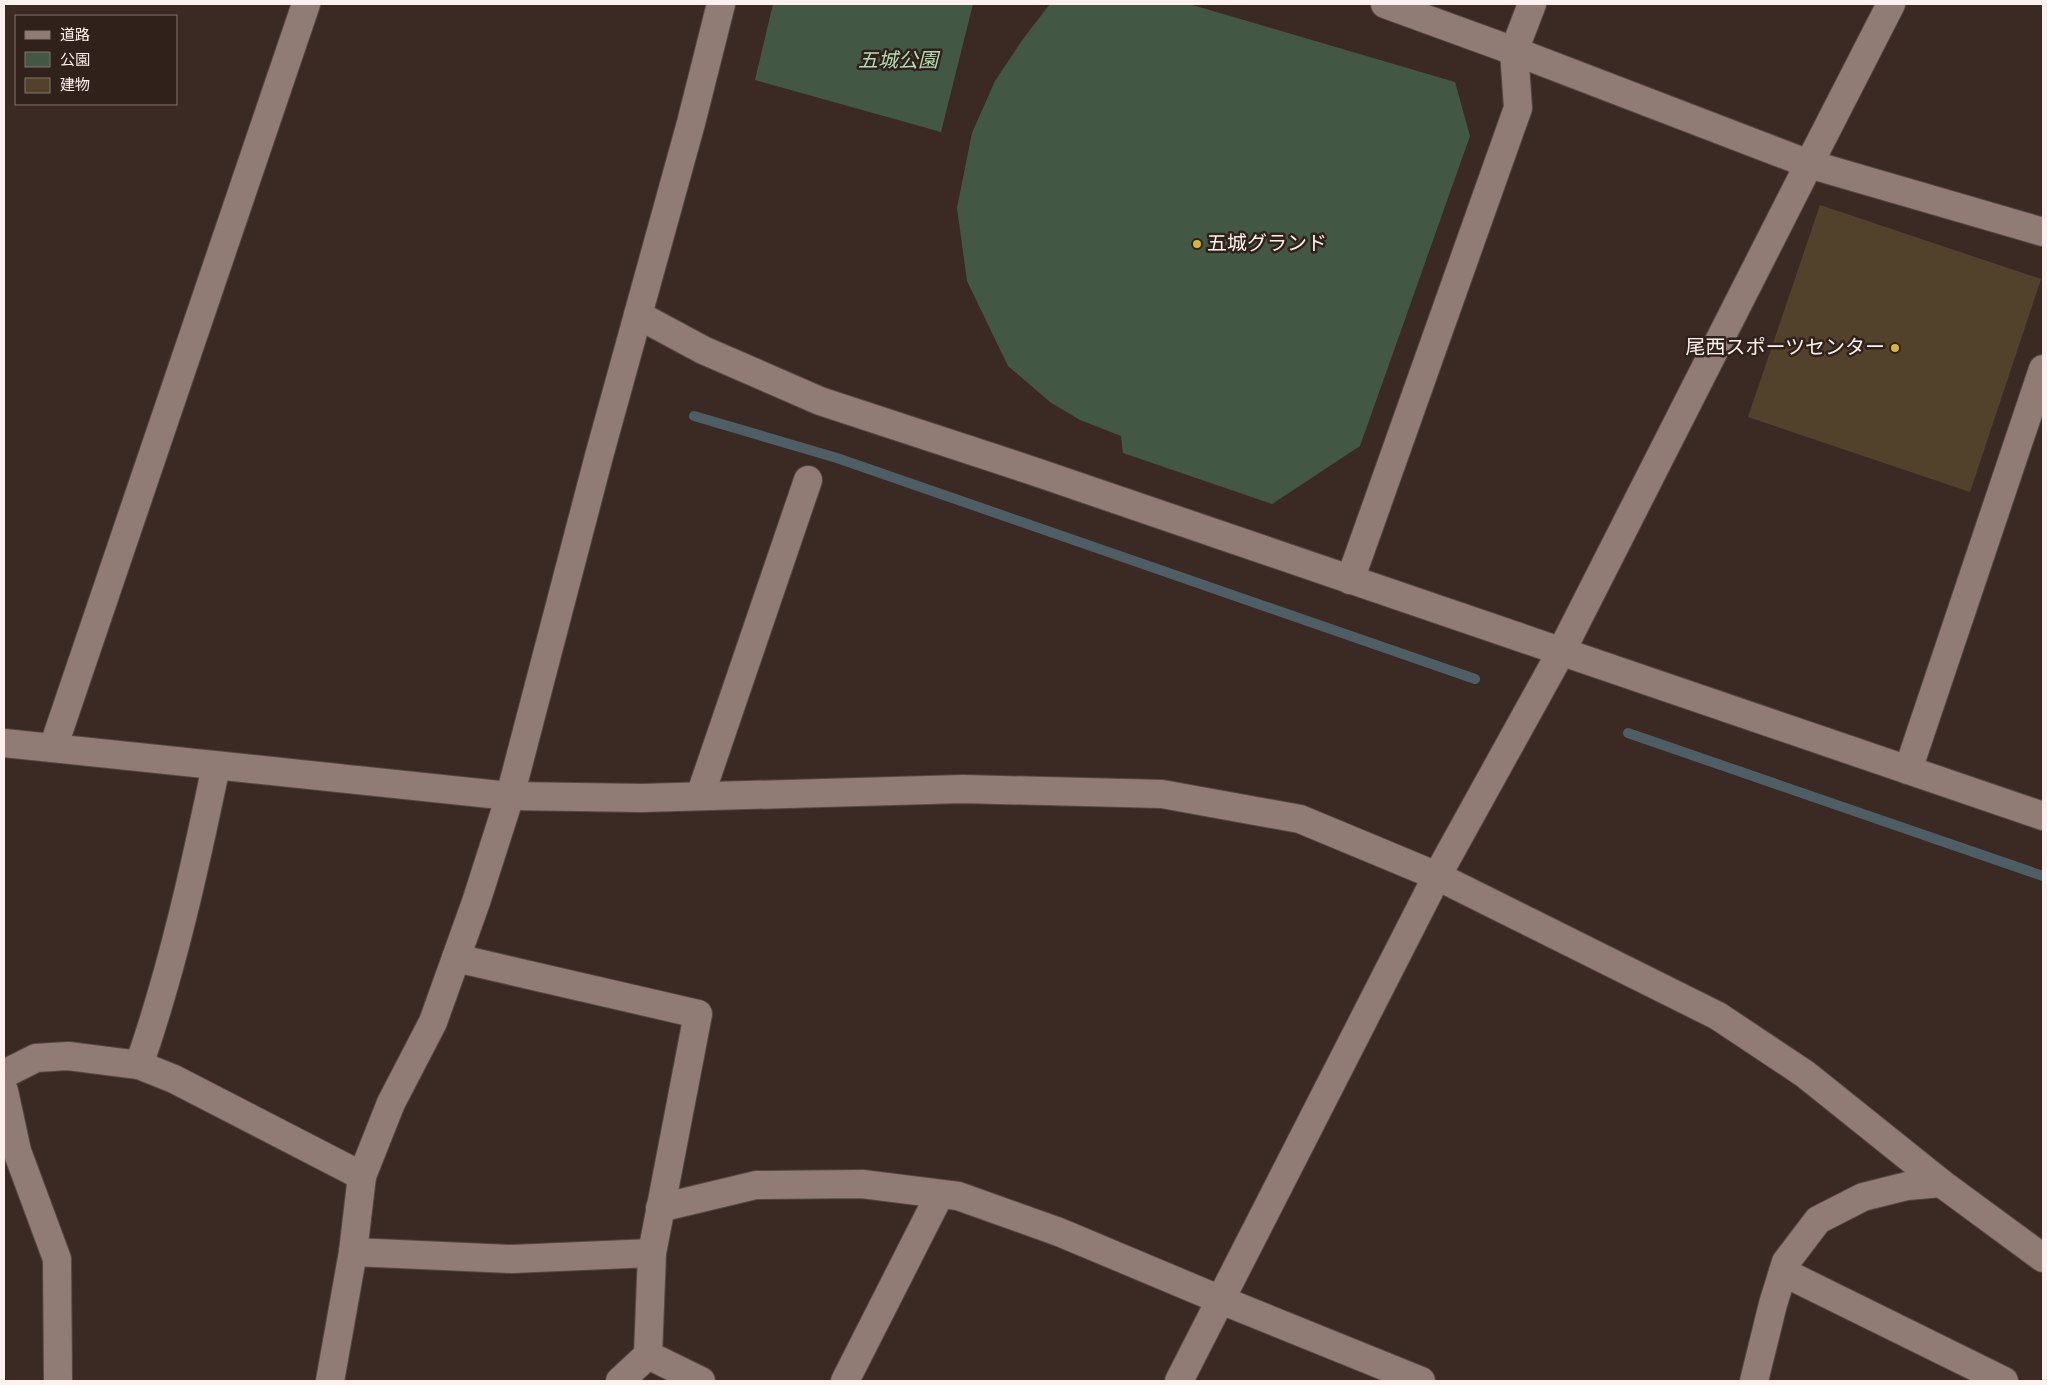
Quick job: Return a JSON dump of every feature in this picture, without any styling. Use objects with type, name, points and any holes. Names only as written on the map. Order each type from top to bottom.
[{"type":"street","points":[[53,748],[306,4]]},
{"type":"street","points":[[330,1381],[353,1252],[362,1176],[392,1103],[433,1022],[476,902],[510,796],[721,4]]},
{"type":"street","points":[[1385,4],[1514,51],[1809,164],[2043,232]]},
{"type":"street","points":[[1350,580],[1518,108],[1514,51],[1532,4]]},
{"type":"street","points":[[1179,1381],[1437,876],[1561,652],[1891,4]]},
{"type":"street","points":[[638,315],[703,350],[820,401],[1030,470],[2043,816]]},
{"type":"street","points":[[1908,770],[2043,369]]},
{"type":"street","points":[[700,796],[808,480]]},
{"type":"street","points":[[4,743],[510,796],[642,798],[964,789],[1162,794],[1300,819],[1437,876],[1718,1016],[1805,1074],[1941,1183],[2043,1258]]},
{"type":"street","points":[[139,1065],[173,953],[195,868],[216,766]]},
{"type":"street","points":[[456,958],[698,1014],[652,1253],[648,1356],[620,1381]]},
{"type":"street","points":[[4,1074],[36,1058],[68,1056],[139,1065],[174,1078],[362,1176]]},
{"type":"street","points":[[4,1091],[17,1151],[56,1259],[58,1381]]},
{"type":"street","points":[[1754,1381],[1786,1262],[1818,1220],[1863,1197],[1907,1186],[1941,1183]]},
{"type":"street","points":[[660,1208],[756,1185],[862,1184],[958,1196],[1060,1232],[1221,1300],[1422,1381]]},
{"type":"street","points":[[845,1381],[940,1194]]},
{"type":"street","points":[[353,1252],[512,1259],[652,1253]]},
{"type":"street","points":[[1783,1272],[2004,1381]]},
{"type":"street","points":[[648,1356],[702,1381]]},
{"type":"green space","name":"五城公園","points":[[773,4],[973,4],[941,132],[755,80]]},
{"type":"green space","name":"五城グランド","points":[[1050,4],[1189,4],[1455,82],[1470,136],[1360,446],[1272,504],[1123,453],[1121,436],[1080,420],[1050,402],[1008,366],[967,281],[957,208],[972,133],[995,81],[1023,39]]},
{"type":"building","name":"尾西スポーツセンター","points":[[1820,205],[2041,279],[1970,492],[1748,417]]},
{"type":"waterway","points":[[694,416],[837,458],[1475,679]]},
{"type":"waterway","points":[[1628,733],[2043,876]]},
{"type":"place","name":"五城グランド","points":[[1197,244]]},
{"type":"place","name":"尾西スポーツセンター","points":[[1895,348]]}]
